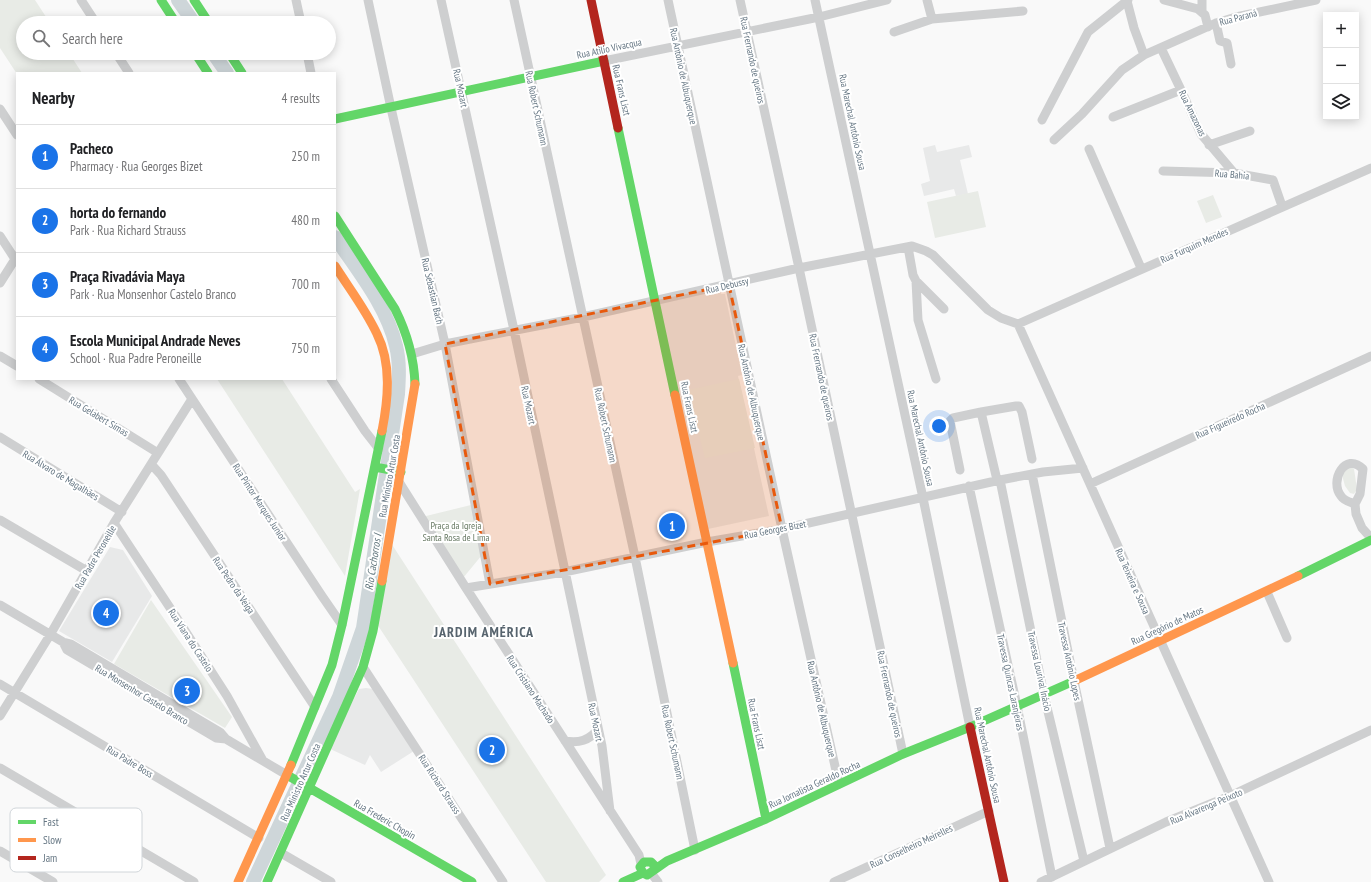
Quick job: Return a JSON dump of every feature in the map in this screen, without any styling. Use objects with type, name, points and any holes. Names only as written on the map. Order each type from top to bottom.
[{"type":"street","points":[[81,0],[91,16]]},
{"type":"street","points":[[161,0],[171,16]]},
{"type":"street","points":[[194,0],[204,16]]},
{"type":"street","points":[[296,0],[299,16]]},
{"type":"street","name":"Rua Sebastian Bach","points":[[368,0],[445,344],[490,584]]},
{"type":"street","name":"Rua Mozart","points":[[442,0],[514,330],[598,729],[607,778],[610,811]]},
{"type":"street","name":"Rua Robert Schumann","points":[[514,0],[636,557],[695,850]]},
{"type":"street","name":"Rua Frans Liszt","points":[[591,0],[766,819]]},
{"type":"street","name":"Rua Antônio de Albuquerque","points":[[668,0],[782,529],[839,784]]},
{"type":"street","name":"Rua Frernando de queiros","points":[[740,0],[903,754]]},
{"type":"street","name":"Rua Marechal Antônio Sousa","points":[[815,0],[923,498],[970,727],[1004,882]]},
{"type":"street","name":"Rua Atilio Vivacqua","points":[[336,119],[677,45],[819,17],[887,0]]},
{"type":"street","points":[[927,0],[932,19]]},
{"type":"street","points":[[1042,120],[1088,32],[1128,0],[1134,28],[1144,55]]},
{"type":"street","points":[[1164,0],[1194,8],[1202,12],[1212,25],[1220,41],[1227,43],[1231,64]]},
{"type":"street","points":[[1202,0],[1202,12]]},
{"type":"street","points":[[1266,0],[1266,10]]},
{"type":"street","name":"Rua Paraná","points":[[1054,140],[1082,114],[1122,70],[1144,55],[1212,25],[1236,17],[1297,2],[1316,0]]},
{"type":"street","points":[[894,32],[932,19],[1023,11]]},
{"type":"street","name":"Rua Amazonas","points":[[1161,48],[1182,90],[1201,134],[1234,173]]},
{"type":"street","points":[[121,60],[128,72]]},
{"type":"street","points":[[200,60],[207,72]]},
{"type":"street","points":[[234,60],[241,72]]},
{"type":"street","points":[[308,60],[311,72]]},
{"type":"street","points":[[1113,117],[1182,90]]},
{"type":"street","points":[[0,109],[16,133]]},
{"type":"street","points":[[1209,145],[1250,131]]},
{"type":"street","points":[[1089,149],[1141,268]]},
{"type":"street","name":"Rua Furquim Mendes","points":[[1018,324],[1141,268],[1371,168]]},
{"type":"street","name":"Rua Bahia","points":[[1163,171],[1234,173],[1273,180],[1282,206]]},
{"type":"street","name":"Rua Ministro Artur Costa","points":[[267,882],[281,853],[307,786],[363,667],[373,631],[399,482],[398,471],[415,386],[412,354],[403,324],[395,309],[336,218]]},
{"type":"street","points":[[0,236],[16,258],[0,283]]},
{"type":"street","name":"Rua Debussy","points":[[412,354],[445,344],[583,317],[799,268],[912,246],[932,255],[988,310],[1001,318],[1018,324]]},
{"type":"street","points":[[908,247],[913,275],[916,281],[944,309]]},
{"type":"street","name":"Rua Ministro Artur Costa","points":[[238,882],[290,777],[332,665],[379,468],[379,448],[388,395],[387,374],[384,357],[378,335],[336,268]]},
{"type":"street","points":[[916,281],[918,320],[936,379]]},
{"type":"street","name":"Rua Teixeira e Sousa","points":[[1018,324],[1269,882]]},
{"type":"street","points":[[0,356],[16,365]]},
{"type":"street","name":"Rua Figueiredo Rocha","points":[[1090,484],[1371,356]]},
{"type":"street","name":"Rua Gelabert Simas","points":[[41,380],[158,453]]},
{"type":"street","name":"Rua Pintor Marques Junior","points":[[180,380],[317,590],[342,625]]},
{"type":"street","points":[[332,380],[365,431],[379,448]]},
{"type":"street","name":"Rua Padre Peroneille","points":[[0,716],[50,635],[114,523],[192,399]]},
{"type":"street","points":[[960,470],[950,421],[953,418],[1016,406],[1019,406],[1022,412],[1032,459]]},
{"type":"street","name":"Travessa Lourival Inácio","points":[[981,412],[998,480],[1044,694],[1084,862]]},
{"type":"street","name":"Rua Álvaro de Magalhães","points":[[0,438],[122,512]]},
{"type":"street","name":"Rua Pedro da Veiga","points":[[151,464],[161,475],[315,707]]},
{"type":"street","points":[[379,468],[398,471]]},
{"type":"street","name":"Rua Georges Bizet","points":[[466,588],[564,572],[706,542],[782,529],[998,480],[1083,468]]},
{"type":"street","name":"Travessa Antônio Lopes","points":[[1032,474],[1110,848]]},
{"type":"street","name":"Rua Cristiano Machado","points":[[399,482],[564,741],[658,882]]},
{"type":"street","name":"Travessa Quincas Laranjeiras","points":[[969,486],[1017,706],[1057,878]]},
{"type":"street","points":[[1355,504],[1356,514],[1362,528],[1371,539]]},
{"type":"street","points":[[0,520],[87,570]]},
{"type":"street","name":"Rua Viana do Castelo","points":[[114,523],[223,690],[263,761]]},
{"type":"street","name":"Rua Gregório de Matos","points":[[970,727],[1267,592],[1371,539]]},
{"type":"street","points":[[1267,592],[1287,638]]},
{"type":"street","name":"Rua Monsenhor Castelo Branco","points":[[0,605],[50,635],[72,644],[220,732],[226,739],[290,777]]},
{"type":"street","name":"Rua Richard Strauss","points":[[363,667],[503,882]]},
{"type":"street","name":"Rua Padre Boss","points":[[0,684],[260,838]]},
{"type":"street","points":[[354,688],[365,684],[376,686]]},
{"type":"street","name":"Rua Jornalista Geraldo Rocha","points":[[625,880],[646,866],[667,861],[695,850],[766,819],[903,754],[970,727]]},
{"type":"street","points":[[564,741],[572,742],[587,740],[593,736],[598,729]]},
{"type":"street","name":"Rua Alvarenga Peixoto","points":[[1041,882],[1057,878],[1110,848],[1187,813],[1230,796],[1371,730]]},
{"type":"street","points":[[0,768],[68,808]]},
{"type":"street","name":"Rua Frederic Chopin","points":[[290,777],[472,882]]},
{"type":"street","name":"Rua Conselheiro Meirelles","points":[[834,882],[989,811]]},
{"type":"street","points":[[142,851],[194,882]]},
{"type":"street","points":[[0,852],[10,858]]},
{"type":"street","points":[[281,853],[330,882]]},
{"type":"street","points":[[35,872],[53,882]]},
{"type":"highlighted area","points":[[729,285],[782,529],[490,584],[445,344]]},
{"type":"shaded area","points":[[935,145],[937,152],[969,145],[972,157],[960,160],[968,194],[956,196],[954,189],[924,196],[921,184],[930,181],[923,148]]},
{"type":"shaded area","points":[[720,290],[721,294],[725,294],[742,375],[738,376],[769,516],[708,529],[658,304]]},
{"type":"shaded area","points":[[110,547],[123,550],[152,596],[112,662],[59,631]]},
{"type":"shaded area","points":[[359,689],[373,689],[414,751],[381,772],[370,755],[365,765],[328,748]]},
{"type":"green space","points":[[0,0],[35,0],[45,16],[16,16],[16,60],[74,60],[81,72],[16,72],[0,48]]},
{"type":"green space","points":[[978,191],[986,227],[935,238],[927,202]]},
{"type":"green space","points":[[1213,195],[1222,217],[1206,223],[1197,201]]},
{"type":"green space","points":[[739,379],[755,448],[705,458],[688,390]]},
{"type":"green space","points":[[218,380],[283,380],[355,492],[360,489],[345,576]]},
{"type":"green space","points":[[1350,467],[1354,469],[1357,489],[1354,494],[1350,493],[1345,486],[1342,475]]},
{"type":"green space","name":"Praça da Igreja Santa Rosa de Lima","points":[[471,505],[482,555],[463,578],[422,517]]},
{"type":"green space","points":[[391,543],[606,875],[599,882],[546,882],[377,624]]},
{"type":"green space","points":[[151,600],[232,717],[225,728],[114,664]]},
{"type":"waterway","name":"Rio Cachorros I","points":[[178,0],[189,16]]},
{"type":"waterway","name":"Rio Cachorros I","points":[[218,60],[226,72]]},
{"type":"waterway","name":"Rio Cachorros I","points":[[253,882],[339,697],[363,628],[398,394],[398,358],[392,331],[379,303],[362,275],[336,238]]},
{"type":"traffic: fast","points":[[161,0],[171,16]]},
{"type":"traffic: fast","points":[[194,0],[204,16]]},
{"type":"traffic: fast","points":[[200,60],[207,72]]},
{"type":"traffic: fast","points":[[234,60],[241,72]]},
{"type":"traffic: fast","points":[[336,119],[604,61]]},
{"type":"traffic: fast","points":[[618,128],[675,395]]},
{"type":"traffic: fast","points":[[336,218],[395,309],[409,345],[415,384]]},
{"type":"traffic: fast","points":[[291,765],[332,665],[342,625],[382,431]]},
{"type":"traffic: fast","points":[[375,467],[401,472]]},
{"type":"traffic: fast","points":[[1298,576],[1371,540]]},
{"type":"traffic: fast","points":[[267,882],[363,667],[373,631],[382,581]]},
{"type":"traffic: fast","points":[[733,663],[766,819]]},
{"type":"traffic: fast","points":[[623,882],[643,873],[647,875],[667,861],[766,819],[903,754],[970,727],[1074,681]]},
{"type":"traffic: fast","points":[[287,775],[472,882]]},
{"type":"traffic: fast","points":[[643,873],[640,867],[644,862],[651,862],[654,865],[654,870]]},
{"type":"traffic: slow","points":[[336,268],[368,316],[382,346],[387,370],[387,395],[382,431]]},
{"type":"traffic: slow","points":[[382,581],[415,384]]},
{"type":"traffic: slow","points":[[675,395],[733,663]]},
{"type":"traffic: slow","points":[[1074,681],[1298,576]]},
{"type":"traffic: slow","points":[[238,882],[291,765]]},
{"type":"traffic: jam","points":[[591,0],[618,128]]},
{"type":"traffic: jam","points":[[970,727],[1004,882]]},
{"type":"place","name":"Pacheco","points":[[672,526]]},
{"type":"place","name":"Escola Municipal Andrade Neves","points":[[106,613]]},
{"type":"place","name":"Praça Rivadávia Maya","points":[[187,691]]},
{"type":"place","name":"horta do fernando","points":[[492,750]]},
{"type":"district","name":"JARDIM AMÉRICA","points":[[484,632]]}]
